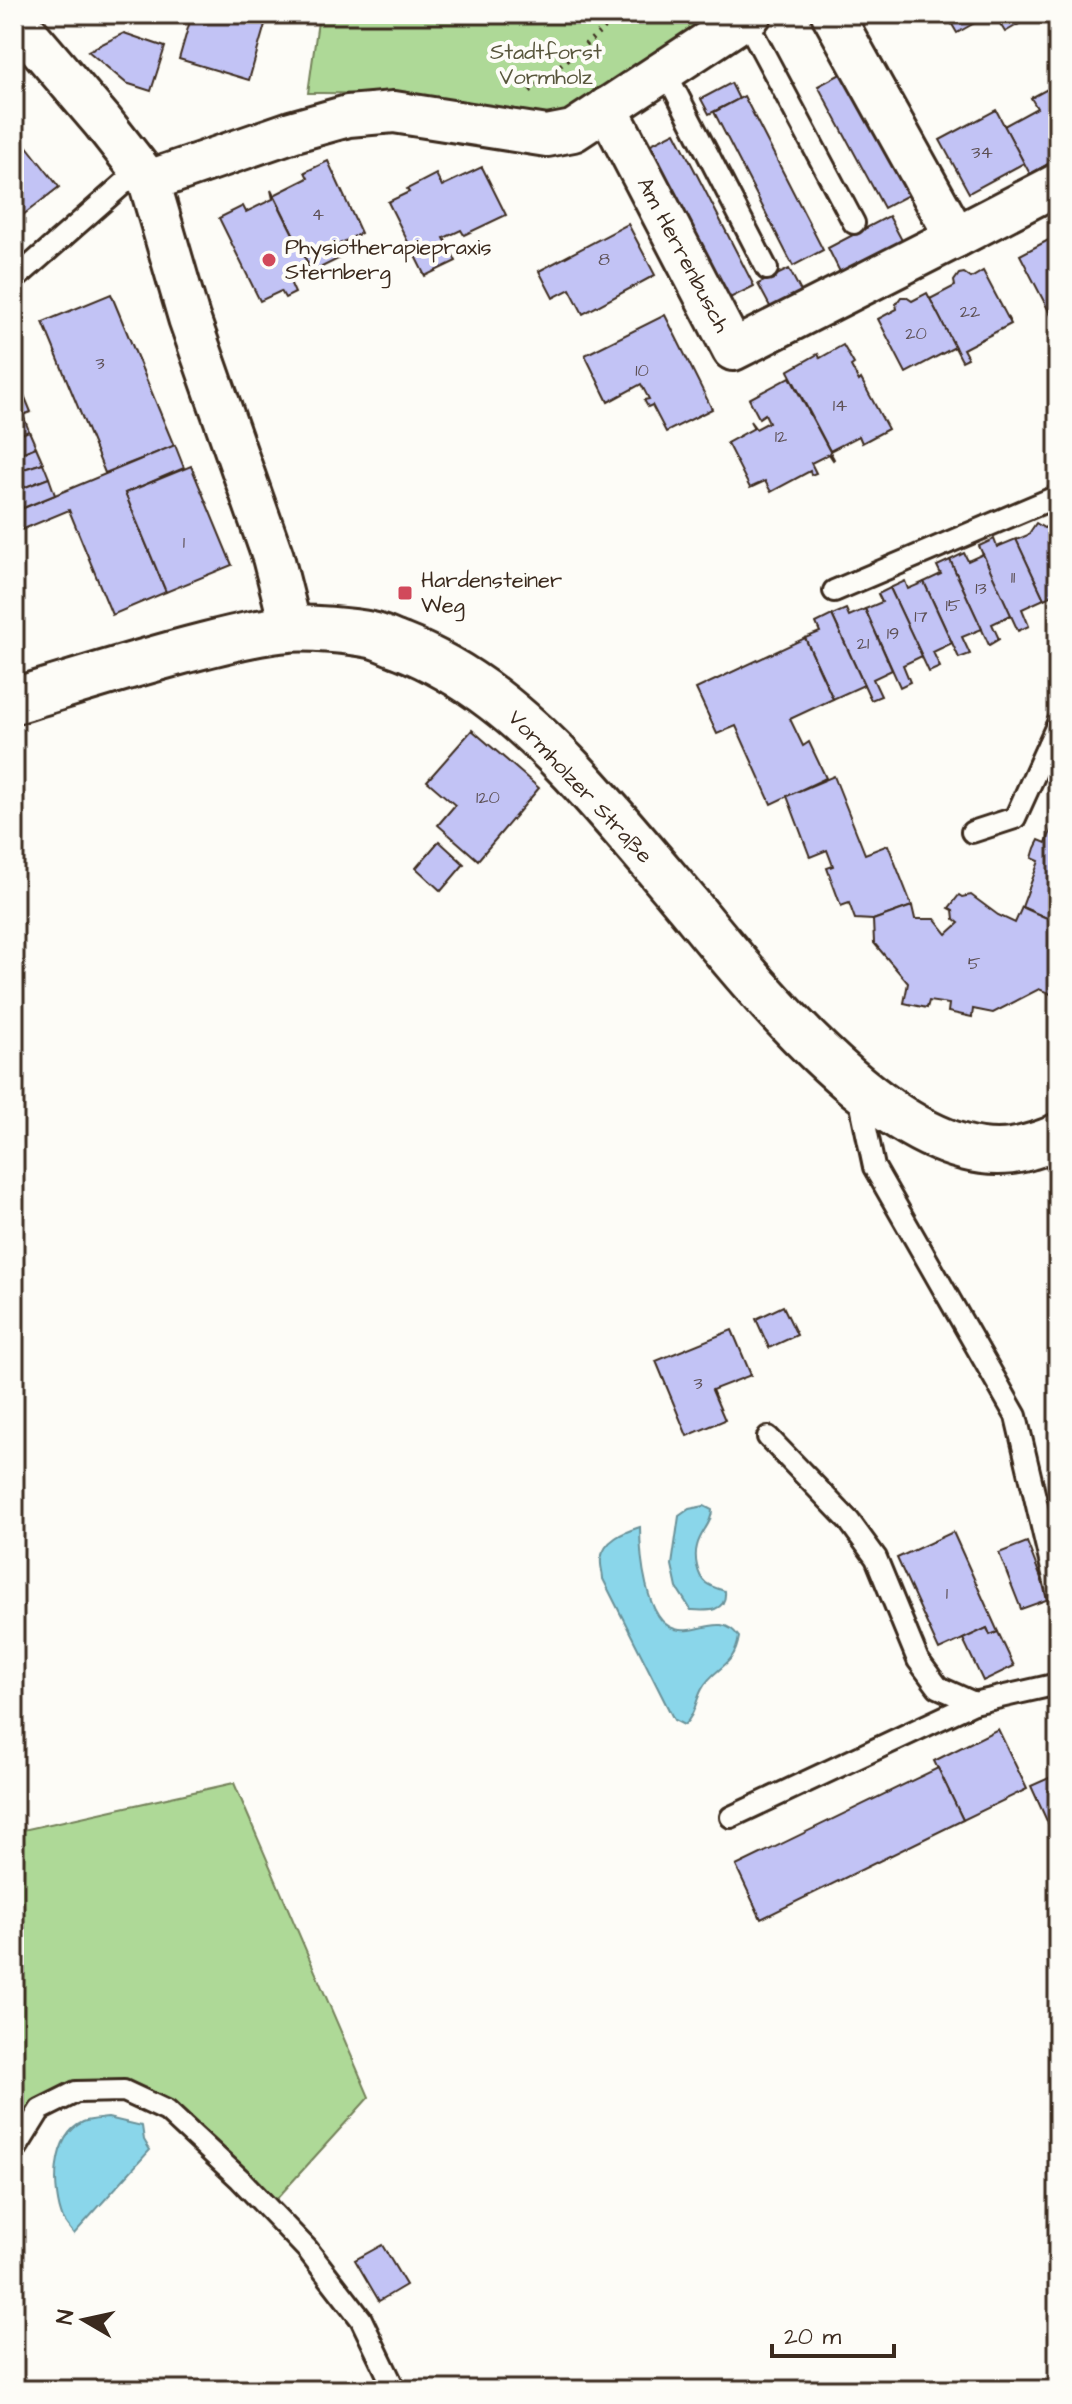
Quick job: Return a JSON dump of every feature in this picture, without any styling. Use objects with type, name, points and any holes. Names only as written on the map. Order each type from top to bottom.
[{"type":"main road","name":"Vormholzer Straße","points":[[14,701],[159,657],[238,637],[291,628],[372,635],[433,659],[505,707],[571,771],[802,1038],[857,1087],[900,1118],[946,1141],[973,1149],[1018,1151],[1057,1142]]},
{"type":"street","points":[[832,14],[956,237]]},
{"type":"street","points":[[144,175],[348,116],[394,112],[547,136],[573,131],[748,16]]},
{"type":"street","points":[[14,18],[144,175],[189,318],[273,557],[291,628]]},
{"type":"street","name":"Am Herrenbusch","points":[[607,108],[733,350],[1058,184]]},
{"type":"lane","points":[[748,16],[854,223]]},
{"type":"lane","points":[[665,71],[767,269]]},
{"type":"lane","points":[[14,280],[144,175]]},
{"type":"lane","points":[[834,591],[1058,496]]},
{"type":"lane","points":[[972,832],[1015,818],[1058,723]]},
{"type":"lane","points":[[857,1087],[874,1167],[1016,1416],[1058,1595]]},
{"type":"lane","points":[[768,1437],[849,1521],[876,1558],[918,1660],[938,1687],[974,1703]]},
{"type":"lane","points":[[731,1817],[974,1703],[1058,1684]]},
{"type":"lane","points":[[14,2152],[40,2110],[76,2092],[124,2091],[167,2111],[240,2179],[307,2249],[361,2319],[395,2390]]},
{"type":"path","points":[[486,128],[606,27],[613,14]]},
{"type":"green space","name":"Stadtforst Vormholz","points":[[319,14],[710,14],[566,116],[554,116],[412,97],[308,93]]},
{"type":"green space","points":[[234,1783],[369,2097],[272,2204],[169,2105],[73,2086],[25,2124],[14,2084],[14,1832]]},
{"type":"water","points":[[704,1506],[712,1510],[697,1546],[697,1566],[706,1583],[725,1591],[725,1598],[719,1607],[703,1611],[691,1610],[677,1588],[672,1565],[679,1516],[689,1509]]},
{"type":"water","points":[[640,1527],[646,1585],[657,1613],[665,1623],[684,1630],[724,1626],[739,1637],[733,1656],[707,1682],[684,1725],[674,1720],[603,1579],[601,1559],[606,1547],[621,1534]]},
{"type":"water","points":[[108,2118],[142,2126],[144,2140],[150,2150],[74,2234],[59,2207],[56,2180],[60,2152],[73,2129],[86,2121]]},
{"type":"building","points":[[192,14],[240,14],[266,21],[249,80],[179,59]]},
{"type":"building","points":[[946,14],[990,14],[957,33]]},
{"type":"building","points":[[994,14],[1030,14],[1024,18],[1026,20],[1005,32]]},
{"type":"building","points":[[124,33],[165,47],[151,91],[126,83],[88,51]]},
{"type":"building","points":[[848,70],[914,192],[884,208],[818,86]]},
{"type":"building","points":[[731,83],[739,99],[709,114],[701,99]]},
{"type":"building","points":[[1053,86],[1058,95],[1058,163],[1055,160],[1030,174],[1004,126],[1037,108],[1031,98]]},
{"type":"building","points":[[744,96],[823,250],[793,266],[714,112]]},
{"type":"building","points":[[996,110],[1024,163],[969,193],[940,140]]},
{"type":"building","points":[[14,130],[59,187],[14,222]]},
{"type":"building","points":[[675,132],[754,286],[724,301],[645,147]]},
{"type":"building","points":[[328,161],[361,233],[332,248],[338,259],[312,272],[274,195],[308,178],[305,172]]},
{"type":"building","points":[[482,167],[506,215],[464,235],[461,230],[444,238],[456,261],[425,276],[388,202],[436,174],[442,186]]},
{"type":"building","points":[[271,190],[313,274],[306,263],[286,273],[295,293],[285,298],[281,291],[260,301],[219,218],[243,206],[246,212],[273,199]]},
{"type":"building","points":[[889,216],[905,246],[843,278],[828,248]]},
{"type":"building","points":[[628,224],[655,275],[583,314],[570,289],[553,298],[539,271]]},
{"type":"building","points":[[1058,235],[1058,313],[1052,317],[1020,255]]},
{"type":"building","points":[[789,269],[805,299],[774,314],[758,284]]},
{"type":"building","points":[[983,271],[1011,324],[963,349],[968,358],[962,361],[930,299],[955,286],[954,281],[959,274],[964,273],[971,278]]},
{"type":"building","points":[[927,293],[955,347],[906,373],[878,319],[897,309],[896,304],[901,297],[912,301]]},
{"type":"building","points":[[111,294],[174,446],[105,473],[43,322]]},
{"type":"building","points":[[665,315],[712,409],[666,432],[652,405],[648,407],[644,400],[649,399],[641,384],[608,402],[585,355]]},
{"type":"building","points":[[843,345],[859,381],[861,379],[888,429],[862,443],[859,436],[830,451],[788,371],[818,354],[820,358]]},
{"type":"building","points":[[14,371],[31,412],[14,418]]},
{"type":"building","points":[[790,377],[834,459],[829,454],[811,463],[816,473],[811,475],[810,471],[771,492],[765,481],[750,488],[727,443],[754,428],[750,421],[756,429],[769,422],[765,414],[759,418],[749,399]]},
{"type":"building","points":[[23,415],[29,431],[14,437],[14,419]]},
{"type":"building","points":[[29,431],[36,447],[14,456],[14,437]]},
{"type":"building","points":[[175,445],[184,468],[125,493],[166,592],[112,615],[69,510],[14,533],[14,512]]},
{"type":"building","points":[[36,447],[43,463],[14,472],[14,456]]},
{"type":"building","points":[[43,463],[49,478],[15,491],[14,472]]},
{"type":"building","points":[[191,466],[232,565],[166,592],[125,493]]},
{"type":"building","points":[[49,478],[55,495],[23,508],[15,491]]},
{"type":"building","points":[[1058,521],[1058,593],[1044,599],[1016,540],[1028,535],[1036,523],[1044,528]]},
{"type":"building","points":[[994,539],[997,547],[1016,539],[1044,599],[1022,609],[1029,626],[1018,631],[979,546]]},
{"type":"building","points":[[964,553],[968,561],[983,554],[1011,615],[992,624],[999,639],[989,645],[950,560]]},
{"type":"building","points":[[950,560],[982,629],[962,637],[970,654],[959,658],[924,582],[941,574],[937,566]]},
{"type":"building","points":[[905,581],[908,589],[924,582],[952,643],[933,652],[940,667],[929,672],[890,588]]},
{"type":"building","points":[[890,588],[922,656],[903,665],[910,682],[900,687],[865,609],[882,602],[878,594]]},
{"type":"building","points":[[846,609],[849,616],[865,609],[892,670],[873,679],[881,696],[871,700],[832,615]]},
{"type":"building","points":[[832,615],[864,685],[833,699],[805,638],[820,632],[816,623]]},
{"type":"building","points":[[805,638],[833,699],[790,719],[803,746],[809,742],[826,778],[771,804],[736,726],[717,734],[696,689]]},
{"type":"building","points":[[472,730],[539,788],[478,860],[438,825],[455,805],[427,781]]},
{"type":"building","points":[[834,776],[865,854],[888,845],[912,906],[873,920],[855,919],[849,903],[841,906],[827,868],[833,866],[827,850],[810,857],[787,796]]},
{"type":"building","points":[[1055,821],[1058,822],[1058,923],[1022,907],[1039,861],[1032,858],[1035,848],[1039,840],[1046,843]]},
{"type":"building","points":[[439,841],[464,864],[441,891],[416,868]]},
{"type":"building","points":[[959,895],[971,895],[1015,923],[1022,907],[1058,923],[1058,997],[1039,989],[993,1013],[973,1009],[972,1017],[948,1012],[949,1004],[929,1001],[927,1008],[904,1003],[908,983],[874,943],[873,920],[912,906],[915,919],[935,919],[947,934],[959,923],[949,908]]},
{"type":"building","points":[[783,1306],[797,1335],[769,1348],[756,1319]]},
{"type":"building","points":[[732,1330],[751,1375],[712,1390],[725,1420],[687,1436],[656,1361]]},
{"type":"building","points":[[953,1532],[998,1632],[990,1635],[987,1628],[939,1650],[897,1558]]},
{"type":"building","points":[[1027,1542],[1049,1599],[1021,1609],[999,1553]]},
{"type":"building","points":[[987,1628],[990,1635],[998,1632],[1014,1666],[983,1681],[963,1639]]},
{"type":"building","points":[[998,1729],[1027,1789],[963,1820],[934,1761]]},
{"type":"building","points":[[938,1768],[963,1820],[761,1919],[736,1866]]},
{"type":"building","points":[[1058,1774],[1058,1845],[1031,1786]]},
{"type":"building","points":[[382,2245],[406,2285],[379,2301],[355,2260]]},
{"type":"building","points":[[361,2381],[361,2390],[252,2390],[252,2385]]},
{"type":"place","name":"Physiotherapiepraxis Sternberg","points":[[269,260]]},
{"type":"place","name":"Hardensteiner Weg","points":[[405,593]]}]
